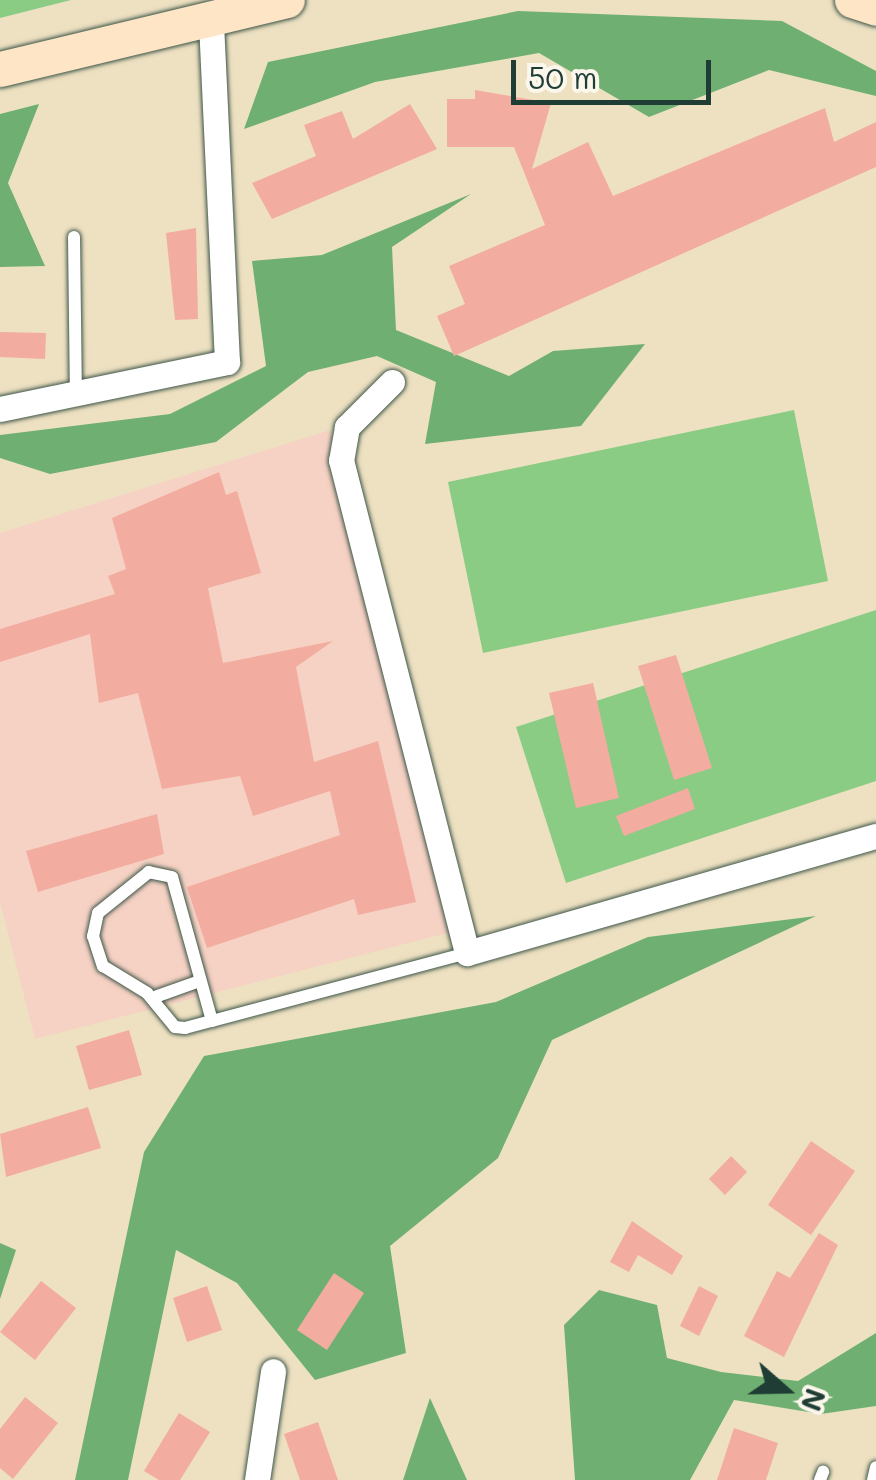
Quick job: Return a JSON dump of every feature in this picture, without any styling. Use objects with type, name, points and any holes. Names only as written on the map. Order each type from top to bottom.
[{"type":"main road","points":[[0,69],[287,0]]},
{"type":"main road","points":[[852,0],[876,8]]},
{"type":"street","points":[[0,409],[227,362],[211,18]]},
{"type":"street","points":[[392,382],[348,427],[341,460],[467,953],[876,836]]},
{"type":"street","points":[[257,1480],[273,1371]]},
{"type":"lane","points":[[74,237],[76,396]]},
{"type":"lane","points":[[212,1021],[196,982],[172,876],[149,872],[98,913],[93,936],[102,966],[152,998],[175,1027],[212,1021],[467,953]]},
{"type":"lane","points":[[152,998],[196,982]]},
{"type":"lane","points":[[872,1480],[876,1466]]},
{"type":"shaded area","points":[[330,430],[455,931],[35,1039],[0,902],[0,533]]},
{"type":"green space","points":[[0,0],[71,0],[0,18]]},
{"type":"green space","points":[[518,11],[782,21],[876,71],[876,96],[769,70],[649,117],[539,53],[375,82],[244,129],[268,62]]},
{"type":"green space","points":[[39,104],[8,183],[45,266],[0,267],[0,114]]},
{"type":"green space","points":[[471,194],[392,247],[396,330],[509,376],[553,351],[645,344],[581,426],[425,444],[436,382],[377,356],[308,372],[216,442],[50,474],[0,458],[0,435],[170,414],[266,366],[252,261],[322,255]]},
{"type":"green space","points":[[794,410],[828,581],[483,653],[448,482]]},
{"type":"green space","points":[[876,610],[876,781],[566,883],[516,727]]},
{"type":"green space","points":[[816,916],[552,1040],[498,1158],[390,1246],[406,1353],[315,1380],[237,1283],[176,1250],[128,1480],[75,1480],[144,1152],[204,1056],[496,1002],[648,937]]},
{"type":"green space","points":[[0,1243],[16,1250],[0,1299]]},
{"type":"green space","points":[[599,1290],[657,1305],[667,1358],[721,1372],[798,1381],[876,1333],[876,1406],[821,1414],[734,1400],[690,1480],[575,1480],[564,1325]]},
{"type":"green space","points":[[430,1398],[467,1480],[403,1480]]},
{"type":"building","points":[[475,90],[551,103],[532,169],[588,142],[613,196],[825,108],[834,142],[876,122],[876,167],[454,356],[437,316],[465,304],[449,266],[545,225],[514,147],[447,147],[447,99],[475,99]]},
{"type":"building","points":[[410,104],[437,149],[272,219],[252,183],[316,156],[304,125],[342,111],[353,139]]},
{"type":"building","points":[[196,228],[198,319],[175,320],[166,233]]},
{"type":"building","points":[[0,332],[46,333],[45,359],[0,357]]},
{"type":"building","points":[[219,472],[226,495],[237,491],[261,573],[208,588],[223,663],[333,641],[296,667],[314,762],[378,741],[416,902],[358,915],[354,899],[207,948],[187,887],[340,835],[330,791],[253,816],[240,776],[162,789],[138,693],[99,703],[90,634],[0,662],[0,629],[115,594],[108,576],[126,569],[112,518]]},
{"type":"building","points":[[676,655],[712,768],[674,780],[638,666]]},
{"type":"building","points":[[593,683],[619,798],[576,808],[549,693]]},
{"type":"building","points":[[688,788],[695,809],[624,836],[616,816]]},
{"type":"building","points":[[157,814],[164,854],[38,892],[26,851]]},
{"type":"building","points":[[129,1030],[142,1075],[89,1090],[76,1046]]},
{"type":"building","points":[[88,1107],[101,1148],[6,1177],[0,1134]]},
{"type":"building","points":[[811,1141],[855,1171],[811,1235],[768,1205]]},
{"type":"building","points":[[731,1156],[747,1172],[725,1195],[709,1179]]},
{"type":"building","points":[[632,1221],[683,1256],[672,1275],[638,1255],[629,1272],[610,1262]]},
{"type":"building","points":[[819,1233],[838,1245],[784,1357],[744,1336],[777,1271],[790,1278]]},
{"type":"building","points":[[334,1273],[364,1293],[327,1350],[297,1330]]},
{"type":"building","points":[[41,1281],[76,1308],[35,1360],[0,1332]]},
{"type":"building","points":[[207,1286],[222,1330],[187,1342],[173,1298]]},
{"type":"building","points":[[699,1286],[718,1296],[699,1336],[680,1326]]},
{"type":"building","points":[[25,1397],[58,1423],[13,1479],[0,1468],[0,1429]]},
{"type":"building","points":[[179,1413],[210,1432],[180,1480],[159,1480],[144,1471]]},
{"type":"building","points":[[318,1422],[338,1480],[300,1480],[284,1434]]},
{"type":"building","points":[[734,1428],[778,1443],[766,1480],[717,1480]]}]
